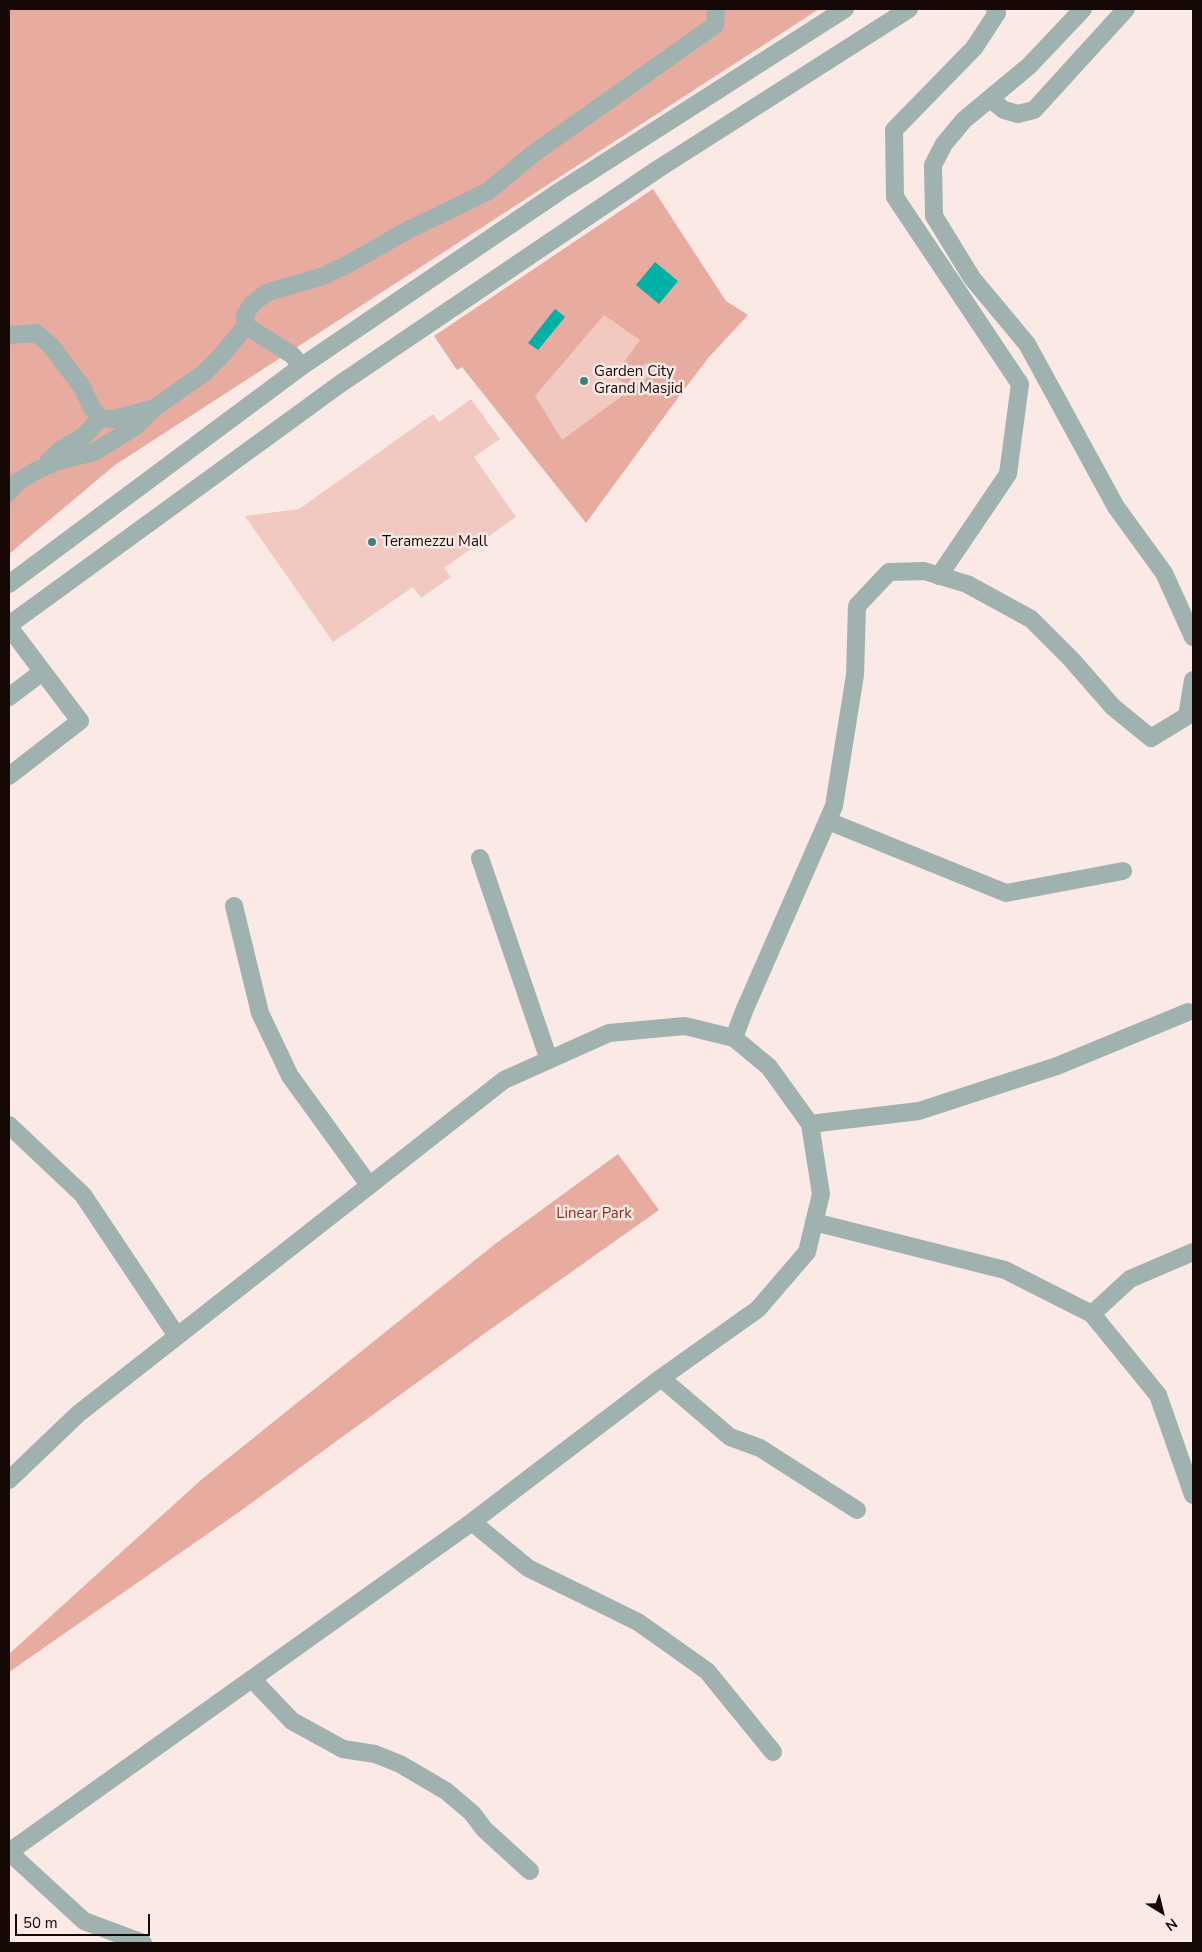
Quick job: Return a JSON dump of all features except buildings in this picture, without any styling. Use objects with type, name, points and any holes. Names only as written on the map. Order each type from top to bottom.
[{"type":"street","points":[[9,492],[16,484],[37,470],[59,460],[94,452],[136,426],[153,409],[204,373],[220,357],[246,326],[245,315],[252,304],[266,294],[323,276],[408,230],[487,192],[541,148],[715,26],[716,9]]},
{"type":"street","points":[[9,584],[302,366],[560,191],[845,9]]},
{"type":"street","points":[[9,776],[80,720],[9,626],[340,384],[658,169],[909,9]]},
{"type":"street","points":[[939,576],[1008,474],[1020,384],[895,197],[894,130],[974,48],[997,13],[995,9]]},
{"type":"street","points":[[1083,9],[1029,66],[964,120],[944,144],[934,165],[934,216],[972,278],[1027,344],[1116,507],[1164,573],[1193,637]]},
{"type":"street","points":[[990,99],[1004,110],[1018,114],[1034,110],[1126,9]]},
{"type":"street","points":[[246,326],[292,355],[302,366]]},
{"type":"street","points":[[9,335],[36,333],[51,346],[82,387],[96,413],[114,419],[153,409]]},
{"type":"street","points":[[45,466],[53,455],[84,436],[96,413]]},
{"type":"street","points":[[734,1038],[744,1011],[834,806],[855,674],[857,606],[889,572],[924,571],[967,584],[1031,619],[1071,659],[1113,707],[1151,738],[1187,716],[1193,680]]},
{"type":"street","points":[[9,696],[42,672]]},
{"type":"street","points":[[828,821],[1006,893],[1123,871]]},
{"type":"street","points":[[480,858],[548,1060]]},
{"type":"street","points":[[234,906],[260,1013],[290,1076],[369,1185]]},
{"type":"street","points":[[810,1124],[919,1111],[1057,1066],[1188,1012]]},
{"type":"street","points":[[10,1476],[78,1414],[504,1080],[609,1033],[685,1026],[734,1038],[769,1066],[810,1124],[821,1194],[807,1252],[758,1309],[661,1378],[472,1522],[9,1852],[84,1921],[143,1943]]},
{"type":"street","points":[[9,1125],[83,1195],[177,1336]]},
{"type":"street","points":[[814,1222],[1005,1270],[1092,1314],[1158,1395],[1193,1496]]},
{"type":"street","points":[[1092,1314],[1130,1279],[1193,1252]]},
{"type":"street","points":[[661,1378],[730,1437],[760,1448],[857,1510]]},
{"type":"street","points":[[472,1522],[528,1568],[638,1622],[707,1671],[773,1752]]},
{"type":"street","points":[[252,1679],[292,1722],[342,1749],[375,1754],[400,1764],[446,1791],[472,1813],[484,1829],[530,1871]]},
{"type":"green space","points":[[9,9],[819,9],[115,465],[9,554]]},
{"type":"green space","points":[[653,189],[726,301],[748,315],[709,357],[586,523],[462,367],[457,370],[434,336]]},
{"type":"green space","name":"Linear Park","points":[[618,1154],[659,1210],[488,1331],[239,1512],[9,1672],[9,1654],[201,1480],[495,1244]]},
{"type":"water","points":[[655,262],[678,281],[659,304],[636,285]]},
{"type":"water","points":[[555,309],[565,317],[538,350],[528,343]]},
{"type":"place","name":"Garden City Grand Masjid","points":[[584,381]]},
{"type":"place","name":"Teramezzu Mall","points":[[372,542]]}]
